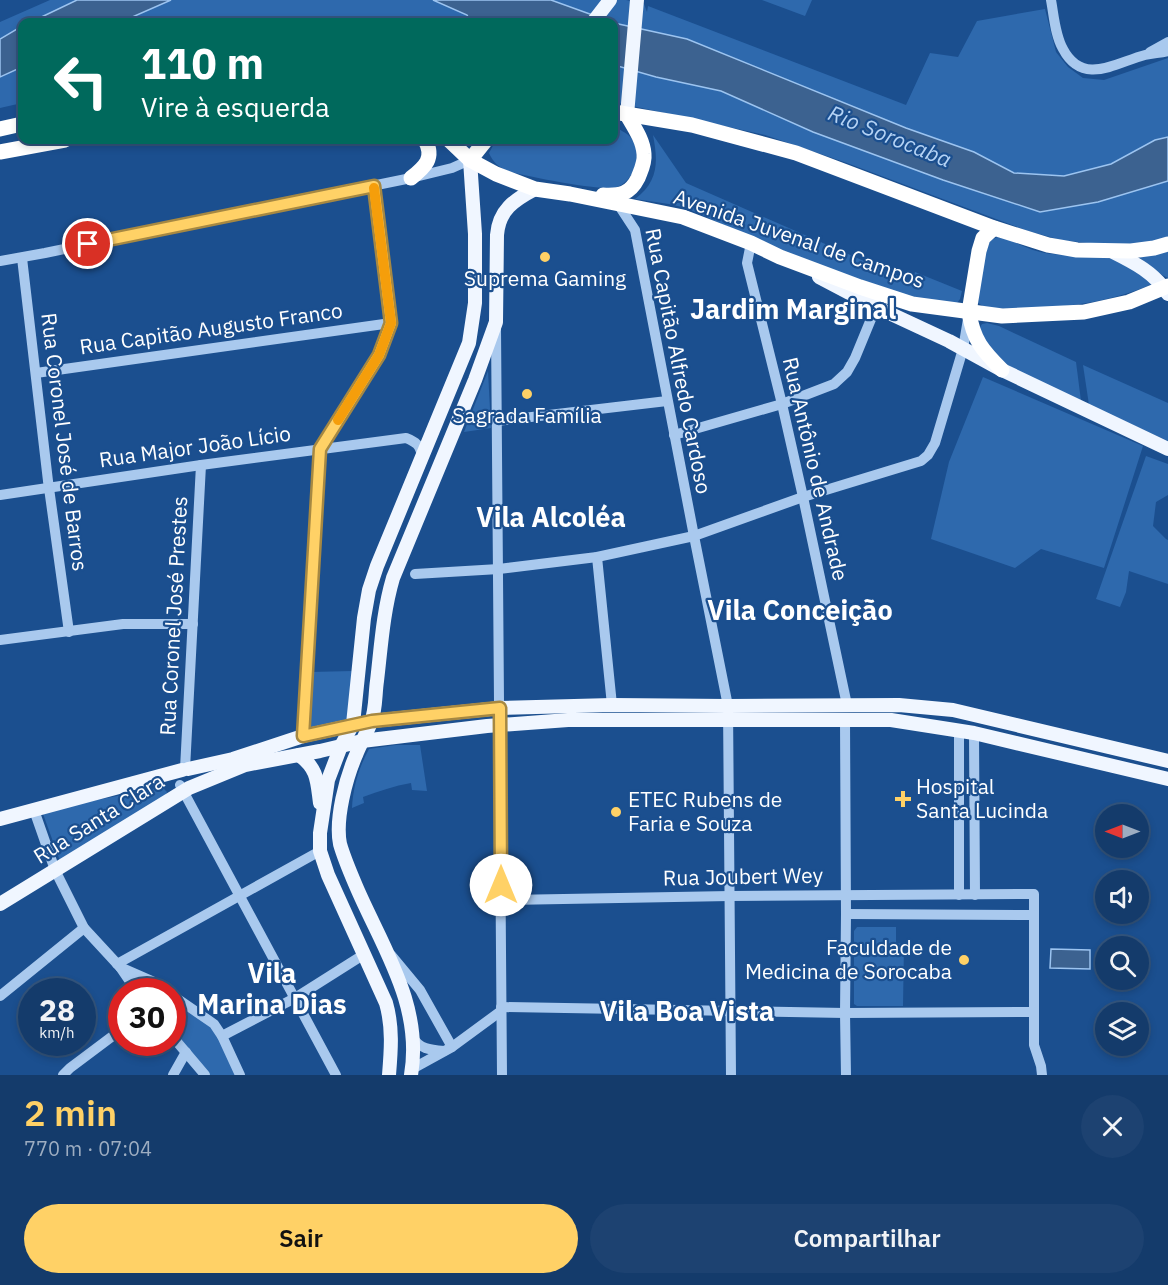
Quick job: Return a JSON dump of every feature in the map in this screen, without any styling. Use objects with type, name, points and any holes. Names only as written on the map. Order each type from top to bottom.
[{"type":"highway","points":[[453,144],[470,160],[496,174],[535,189],[570,194],[620,195],[633,188],[643,168],[644,154],[638,134],[620,114]]},
{"type":"highway","points":[[620,114],[692,125],[796,153],[994,228],[1048,245],[1077,250],[1131,251],[1168,244]]},
{"type":"highway","points":[[0,129],[18,125]]},
{"type":"highway","points":[[0,152],[43,144]]},
{"type":"highway","points":[[411,178],[424,168],[428,160],[426,144]]},
{"type":"highway","points":[[470,160],[483,144]]},
{"type":"highway","name":"Avenida Juvenal de Campos","points":[[570,194],[683,217],[751,243],[780,257],[912,304],[1002,316],[1084,312],[1129,302],[1167,289]]},
{"type":"highway","points":[[994,228],[983,238],[981,244],[969,312],[978,342],[984,352],[1002,370]]},
{"type":"main road","points":[[596,18],[610,0]]},
{"type":"main road","points":[[620,114],[630,87],[637,1]]},
{"type":"main road","points":[[389,1075],[391,1044],[389,1014],[328,875],[320,850],[320,833],[328,780],[341,746],[353,724],[369,590],[469,343],[475,303],[470,160]]},
{"type":"main road","points":[[411,1072],[412,1025],[407,1000],[345,860],[339,841],[340,808],[356,755],[372,721],[387,600],[393,578],[471,390],[496,322],[498,223],[509,206],[535,189]]},
{"type":"main road","points":[[1109,251],[1138,265],[1167,289]]},
{"type":"main road","points":[[780,257],[1002,370],[1168,449]]},
{"type":"main road","points":[[0,819],[233,759],[303,736],[353,724],[500,708],[612,705],[846,720],[891,720],[974,733],[1168,779]]},
{"type":"main road","points":[[728,713],[847,705],[899,705],[953,710],[1168,761]]},
{"type":"main road","name":"Rua Santa Clara","points":[[0,903],[186,788],[245,765],[362,741],[500,725],[728,713]]},
{"type":"main road","points":[[299,755],[306,760],[315,773],[322,815]]},
{"type":"main road","points":[[185,770],[179,772],[177,778],[186,788]]},
{"type":"street","points":[[1051,0],[1062,48],[1067,56],[1086,69],[1107,69],[1145,55],[1168,42]]},
{"type":"street","points":[[1145,55],[1168,51]]},
{"type":"street","points":[[0,261],[374,186],[452,168],[470,160]]},
{"type":"street","points":[[303,736],[320,449],[379,355],[391,323],[374,186]]},
{"type":"street","name":"Rua Capitão Alfredo Cardoso","points":[[623,205],[635,230],[728,713],[731,1075]]},
{"type":"street","name":"Rua Antônio de Andrade","points":[[751,243],[747,263],[782,404],[847,705]]},
{"type":"street","name":"Rua Coronel José de Barros","points":[[22,258],[49,488],[69,632]]},
{"type":"street","points":[[674,435],[782,404],[834,384],[847,372],[855,358],[876,307]]},
{"type":"street","points":[[416,574],[499,569],[597,557],[693,536],[803,497],[921,460],[928,455],[935,443],[963,349],[969,312]]},
{"type":"street","points":[[496,322],[502,1075]]},
{"type":"street","name":"Rua Capitão Augusto Franco","points":[[36,373],[391,323]]},
{"type":"street","points":[[497,421],[667,401]]},
{"type":"street","name":"Rua Major João Lício","points":[[0,495],[406,438],[420,447],[422,456]]},
{"type":"street","name":"Rua Coronel José Prestes","points":[[185,770],[201,465]]},
{"type":"street","points":[[597,557],[612,705]]},
{"type":"street","points":[[0,640],[123,624],[193,624]]},
{"type":"street","points":[[846,720],[846,1075]]},
{"type":"street","points":[[959,730],[959,895]]},
{"type":"street","points":[[974,733],[981,895],[985,915]]},
{"type":"street","points":[[186,788],[240,896],[336,1075]]},
{"type":"street","points":[[37,810],[58,869],[84,928],[118,965],[134,978]]},
{"type":"street","points":[[118,965],[320,850]]},
{"type":"street","name":"Rua Joubert Wey","points":[[501,900],[1034,894],[1034,915]]},
{"type":"street","points":[[846,914],[1034,915],[1034,1046],[1041,1066],[1041,1075]]},
{"type":"street","points":[[0,996],[84,928]]},
{"type":"street","points":[[386,949],[420,990],[448,1049]]},
{"type":"street","points":[[222,1036],[295,998],[363,955]]},
{"type":"street","points":[[186,1005],[214,1024],[240,1075]]},
{"type":"street","points":[[411,1072],[448,1049],[501,1009],[845,1013],[1034,1012]]},
{"type":"street","points":[[412,1036],[421,1047],[429,1050],[448,1049]]},
{"type":"street","points":[[69,1073],[108,1041]]},
{"type":"street","points":[[186,1052],[206,1075]]},
{"type":"street","points":[[173,1075],[184,1056]]},
{"type":"shaded area","points":[[50,0],[626,0],[644,4],[647,12],[648,6],[906,105],[930,53],[958,57],[977,21],[1045,9],[1056,52],[1068,67],[1083,78],[1104,80],[1168,58],[1168,238],[1135,245],[1061,240],[1028,231],[847,163],[765,135],[618,103],[618,18],[18,18],[18,104],[0,108],[0,22]]},
{"type":"shaded area","points":[[762,0],[812,0],[805,16]]},
{"type":"shaded area","points":[[618,130],[629,136],[634,143],[636,160],[630,176],[624,183],[609,188],[546,180],[508,171],[494,162],[489,153],[494,144],[618,144]]},
{"type":"shaded area","points":[[653,135],[686,183],[912,282],[915,272],[962,291],[960,299],[957,303],[924,301],[778,249],[686,208],[635,199],[653,178],[656,153]]},
{"type":"shaded area","points":[[998,237],[1042,252],[1114,260],[1131,268],[1152,284],[1112,298],[1091,302],[1049,307],[986,308],[978,303],[981,268],[990,240]]},
{"type":"shaded area","points":[[1168,250],[1168,278],[1140,258],[1141,255]]},
{"type":"shaded area","points":[[987,323],[999,326],[1076,362],[1081,401],[996,358],[983,338],[980,327]]},
{"type":"shaded area","points":[[1083,365],[1168,403],[1168,441],[1089,405]]},
{"type":"shaded area","points":[[488,371],[491,428],[464,432]]},
{"type":"shaded area","points":[[983,377],[1143,446],[1104,568],[1041,549],[1015,568],[931,539],[949,462]]},
{"type":"shaded area","points":[[1146,456],[1168,464],[1168,495],[1156,502],[1153,526],[1168,540],[1168,584],[1129,571],[1126,592],[1120,607],[1096,599]]},
{"type":"shaded area","points":[[353,671],[347,720],[313,729],[308,724],[310,672]]},
{"type":"shaded area","points":[[396,745],[420,745],[427,791],[412,790],[411,783],[405,784],[363,797],[364,803],[352,808],[357,777],[369,749]]},
{"type":"shaded area","points":[[162,787],[167,792],[164,798],[60,861],[42,811]]},
{"type":"shaded area","points":[[857,927],[896,927],[896,943],[904,944],[903,1006],[857,1006],[854,1004],[854,931]]},
{"type":"shaded area","points":[[186,1008],[212,1026],[237,1075],[210,1075],[186,1046]]},
{"type":"water","points":[[77,0],[171,0],[130,18],[39,18]]},
{"type":"water","points":[[433,0],[551,0],[601,18],[469,18],[467,15]]},
{"type":"water","name":"Rio Sorocaba","points":[[618,24],[687,39],[906,128],[974,152],[1014,173],[1064,176],[1111,164],[1155,140],[1168,137],[1168,181],[1098,202],[1040,212],[943,180],[813,132],[721,91],[618,66]]},
{"type":"water","points":[[18,28],[18,69],[0,77],[0,39]]},
{"type":"water","points":[[1051,949],[1090,950],[1090,969],[1050,968]]},
{"type":"slow traffic","points":[[338,420],[379,355],[391,323],[374,188]]},
{"type":"place","name":"Suprema Gaming","points":[[545,257]]},
{"type":"place","name":"Sagrada Família","points":[[527,394]]},
{"type":"place","name":"Hospital Santa Lucinda","points":[[903,799]]},
{"type":"place","name":"ETEC Rubens de Faria e Souza","points":[[616,812]]},
{"type":"place","name":"Faculdade de Medicina de Sorocaba","points":[[964,960]]},
{"type":"district","name":"Jardim Marginal","points":[[793,310]]},
{"type":"district","name":"Vila Alcoléa","points":[[551,518]]},
{"type":"district","name":"Vila Conceição","points":[[800,611]]},
{"type":"district","name":"Vila Marina Dias","points":[[272,990]]},
{"type":"district","name":"Vila Boa Vista","points":[[687,1012]]},
{"type":"route","points":[[88,244],[374,186],[391,323],[379,355],[320,449],[303,736],[372,721],[500,708],[501,885]]}]
